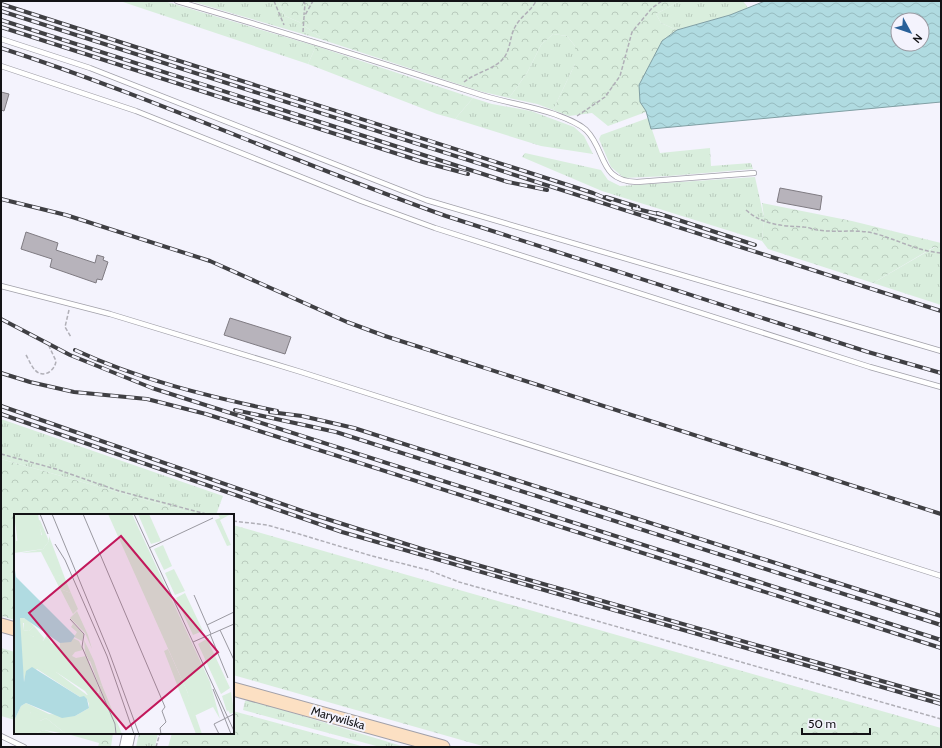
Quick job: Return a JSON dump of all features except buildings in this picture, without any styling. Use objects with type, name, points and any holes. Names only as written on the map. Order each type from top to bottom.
[{"type":"main road","points":[[1,626],[14,629]]},
{"type":"main road","name":"Marywilska","points":[[234,689],[443,747]]},
{"type":"street","points":[[126,747],[129,734]]},
{"type":"lane","points":[[177,1],[290,34],[493,99],[531,106],[570,120],[586,130],[593,140],[607,170],[622,180],[637,182],[754,173]]},
{"type":"lane","points":[[1,39],[90,68],[426,200],[941,351]]},
{"type":"lane","points":[[1,66],[136,111],[333,190],[435,228],[870,367],[941,387]]},
{"type":"lane","points":[[1,286],[70,304],[301,372],[941,576]]},
{"type":"lane","points":[[1,736],[24,747]]},
{"type":"path","points":[[274,1],[282,21],[290,34]]},
{"type":"path","points":[[302,38],[305,4],[303,1]]},
{"type":"path","points":[[304,17],[313,1]]},
{"type":"path","points":[[456,87],[471,76],[501,61],[507,52],[516,24],[532,8],[536,1]]},
{"type":"path","points":[[570,120],[605,97],[620,76],[632,32],[652,8],[662,1]]},
{"type":"path","points":[[746,210],[763,221],[776,225],[806,227],[819,230],[855,230],[874,234],[930,252],[941,253]]},
{"type":"path","points":[[70,304],[65,324],[71,337]]},
{"type":"path","points":[[26,355],[36,371],[44,374],[49,372],[54,369],[56,360],[48,344]]},
{"type":"path","points":[[1,454],[56,468],[119,491],[206,514]]},
{"type":"path","points":[[234,521],[267,525],[364,554],[428,570],[459,582],[941,719]]},
{"type":"path","points":[[156,747],[160,734]]},
{"type":"green space","points":[[120,1],[164,1],[316,46],[308,64]]},
{"type":"green space","points":[[190,1],[278,1],[285,16],[299,22],[320,37],[320,39]]},
{"type":"green space","points":[[278,1],[680,1],[656,14],[661,23],[677,30],[662,41],[646,112],[608,126],[592,113],[569,116],[553,110],[575,64],[575,46],[567,36],[553,34],[541,45],[527,73],[509,98],[479,91],[320,39],[320,37],[299,22],[285,16]]},
{"type":"green space","points":[[680,1],[743,1],[748,8],[730,15],[677,30],[661,23],[656,14]]},
{"type":"green space","points":[[553,34],[567,36],[575,46],[575,64],[553,110],[537,104],[509,98],[527,73],[541,45]]},
{"type":"green space","points":[[316,46],[473,98],[455,119],[437,114],[308,64]]},
{"type":"green space","points":[[473,98],[492,104],[531,111],[574,127],[584,136],[593,154],[541,146],[455,119]]},
{"type":"green space","points":[[648,118],[660,153],[710,148],[711,166],[751,163],[753,169],[624,178],[611,167],[599,139],[601,135]]},
{"type":"green space","points":[[525,153],[601,170],[608,180],[620,186],[755,177],[764,218],[762,241],[602,191],[522,157]]},
{"type":"green space","points":[[762,203],[852,221],[941,243],[941,249],[934,247],[873,283],[768,249],[762,241],[764,218]]},
{"type":"green space","points":[[935,247],[941,249],[941,305],[873,283]]},
{"type":"green space","points":[[1,419],[223,496],[216,514],[195,514],[1,459]]},
{"type":"green space","points":[[1,459],[195,514],[14,514],[14,620],[1,616]]},
{"type":"green space","points":[[234,525],[941,728],[941,747],[486,747],[234,675]]},
{"type":"green space","points":[[1,648],[14,652],[14,720],[1,716]]},
{"type":"green space","points":[[245,701],[253,701],[405,747],[380,747],[243,710]]},
{"type":"green space","points":[[234,711],[365,747],[168,747],[172,734],[234,734]]},
{"type":"green space","points":[[68,734],[113,734],[111,747],[98,747],[99,743]]},
{"type":"green space","points":[[139,734],[158,734],[155,747],[136,747]]},
{"type":"water","points":[[765,1],[941,1],[941,102],[651,129],[646,111],[640,102],[639,85],[662,41],[677,30],[730,15]]},
{"type":"railway","points":[[1,4],[593,193],[610,200]]},
{"type":"railway","points":[[1,11],[941,311]]},
{"type":"railway","points":[[1,20],[508,182],[547,190]]},
{"type":"railway","points":[[1,27],[423,162],[468,174]]},
{"type":"railway","points":[[1,48],[113,87],[390,196],[446,216],[868,352],[941,373]]},
{"type":"railway","points":[[606,197],[638,207]]},
{"type":"railway","points":[[1,199],[66,215],[210,261],[347,322],[385,336],[941,514]]},
{"type":"railway","points":[[633,208],[662,215]]},
{"type":"railway","points":[[657,213],[755,245]]},
{"type":"railway","points":[[1,319],[70,355],[152,388],[941,640]]},
{"type":"railway","points":[[75,350],[99,361],[149,379],[277,411]]},
{"type":"railway","points":[[1,373],[30,382],[74,392],[147,399],[206,414],[941,648]]},
{"type":"railway","points":[[1,406],[311,514],[425,550],[941,698]]},
{"type":"railway","points":[[235,410],[336,432],[941,625]]},
{"type":"railway","points":[[270,412],[302,416],[354,428],[941,616]]},
{"type":"railway","points":[[1,414],[342,532],[941,704]]}]
